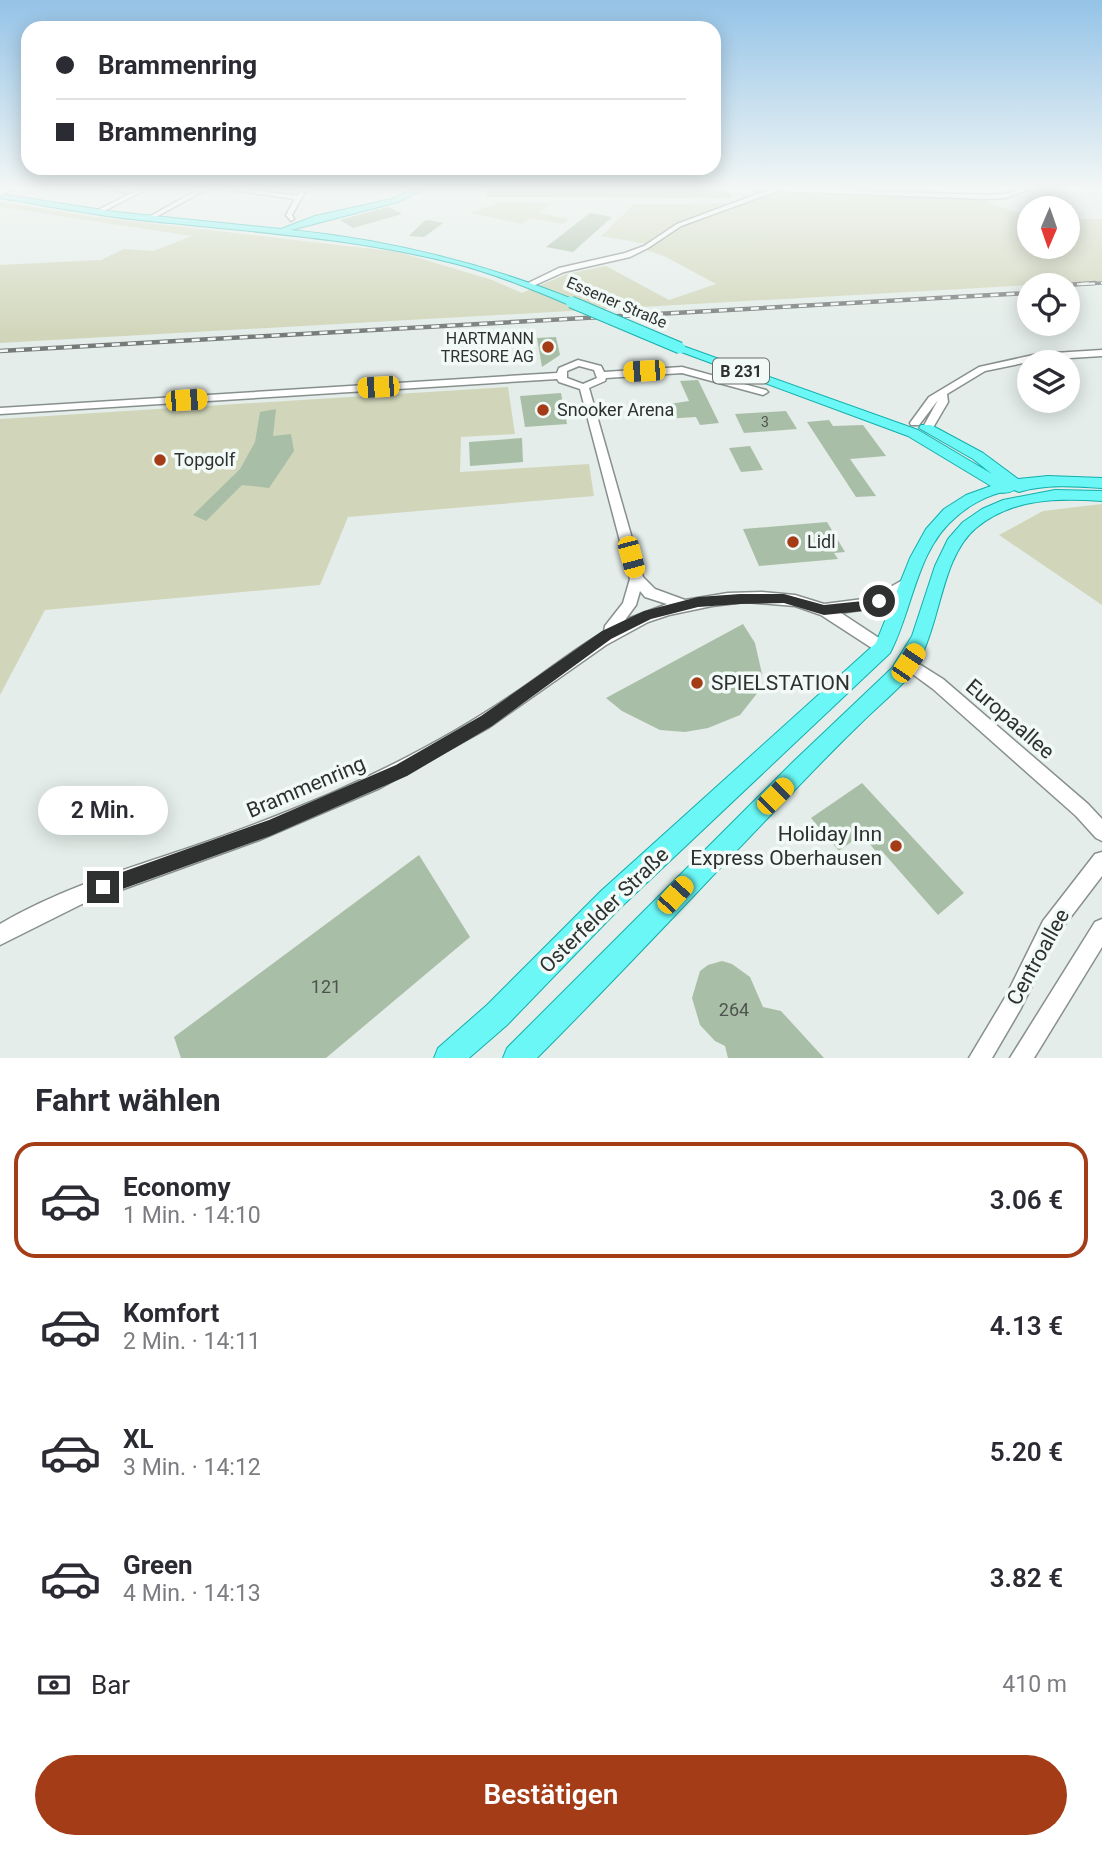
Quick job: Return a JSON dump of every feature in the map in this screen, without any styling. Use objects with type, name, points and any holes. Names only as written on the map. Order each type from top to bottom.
[{"type":"main road","name":"Essener Straße","points":[[345,237],[418,250],[530,284],[680,348],[918,428],[1010,485],[1025,498],[1102,496]]},
{"type":"main road","points":[[1010,485],[1061,480],[1102,483]]},
{"type":"main road","name":"Osterfelder Straße","points":[[448,1058],[497,1015],[610,900],[884,648],[928,536],[961,503],[1010,485]]},
{"type":"main road","name":"Osterfelder Straße","points":[[517,1058],[648,927],[689,880],[908,663],[917,650],[943,566],[955,541],[971,524],[993,509],[1025,498]]},
{"type":"main road","points":[[884,648],[908,663]]},
{"type":"street","points":[[530,284],[562,270],[627,255],[660,237]]},
{"type":"street","points":[[918,428],[943,402],[942,394],[959,380],[989,366],[1038,358],[1102,353]]},
{"type":"street","points":[[559,376],[567,366],[578,363],[595,366],[604,375],[682,370],[763,393]]},
{"type":"street","points":[[0,411],[559,376],[569,384],[584,387],[600,382],[604,375]]},
{"type":"street","points":[[584,387],[637,579]]},
{"type":"street","name":"Brammenring","points":[[606,635],[629,606],[637,579],[658,597],[685,606]]},
{"type":"street","name":"Brammenring","points":[[824,610],[874,603],[908,582]]},
{"type":"street","name":"Brammenring","points":[[0,935],[79,896],[270,828],[402,770],[497,714],[606,635],[648,614],[685,606],[771,598],[797,601],[824,610],[884,648]]},
{"type":"street","name":"Europaallee","points":[[908,663],[938,684],[1082,810]]},
{"type":"street","points":[[1082,810],[1102,821]]},
{"type":"street","points":[[1082,810],[1102,832]]},
{"type":"street","name":"Centroallee","points":[[980,1058],[1013,1003],[1050,928],[1102,861]]},
{"type":"street","name":"Centroallee","points":[[1021,1058],[1102,929]]},
{"type":"green space","points":[[188,237],[273,237],[399,252],[492,280],[522,293],[567,274],[606,266],[669,300],[716,284],[664,256],[646,250],[653,245],[609,237],[1017,237],[1017,259],[1080,259],[1080,237],[1102,237],[1102,281],[1080,282],[1080,273],[1017,273],[1017,286],[0,343],[0,265],[101,260],[124,249],[153,251]]},
{"type":"green space","points":[[508,387],[515,434],[461,437],[460,472],[589,464],[594,496],[348,517],[320,585],[45,610],[0,695],[0,419]]},
{"type":"green space","points":[[1102,504],[1102,605],[999,535],[1043,511]]},
{"type":"building","points":[[558,237],[589,237],[573,252],[546,247]]},
{"type":"building","name":"HARTMANN TRESORE AG","points":[[556,337],[560,355],[542,367],[537,338]]},
{"type":"building","points":[[698,380],[719,423],[700,425],[696,417],[662,419],[656,406],[689,401],[680,381]]},
{"type":"building","name":"Snooker Arena","points":[[561,393],[567,424],[525,427],[520,396]]},
{"type":"building","points":[[276,409],[273,436],[291,434],[294,451],[269,488],[242,485],[206,521],[193,515],[240,469],[255,442],[260,412]]},
{"type":"building","points":[[786,411],[797,429],[744,433],[735,414]]},
{"type":"building","points":[[829,420],[833,426],[863,425],[886,456],[850,459],[876,496],[856,497],[807,422]]},
{"type":"building","points":[[522,438],[523,462],[470,466],[469,442]]},
{"type":"building","points":[[750,446],[763,470],[741,472],[729,448]]},
{"type":"building","name":"Lidl","points":[[827,522],[845,552],[834,553],[838,559],[759,566],[743,529]]},
{"type":"building","name":"SPIELSTATION","points":[[743,624],[755,643],[762,674],[759,691],[740,715],[708,728],[685,732],[660,730],[622,711],[606,698]]},
{"type":"building","name":"Holiday Inn Express Oberhausen","points":[[862,783],[964,893],[938,915],[881,850],[877,853],[862,834],[839,851],[811,818]]},
{"type":"building","points":[[419,855],[470,937],[326,1058],[181,1058],[174,1037]]},
{"type":"building","points":[[722,961],[732,964],[750,977],[763,1007],[781,1011],[824,1058],[728,1058],[725,1046],[715,1041],[700,1025],[692,998],[700,971],[708,965]]},
{"type":"railway","points":[[1095,283],[1065,285],[1102,283]]},
{"type":"railway","points":[[0,351],[1017,294]]},
{"type":"place","name":"HARTMANN TRESORE AG","points":[[548,347]]},
{"type":"place","name":"Snooker Arena","points":[[543,410]]},
{"type":"place","name":"Topgolf","points":[[160,460]]},
{"type":"place","name":"Lidl","points":[[793,542]]},
{"type":"place","name":"SPIELSTATION","points":[[697,683]]},
{"type":"place","name":"Holiday Inn Express Oberhausen","points":[[896,846]]},
{"type":"route","points":[[103,887],[270,828],[340,800],[402,770],[486,721],[575,660],[606,635],[648,614],[698,602],[740,599],[784,598],[824,610],[863,606],[879,601]]}]
